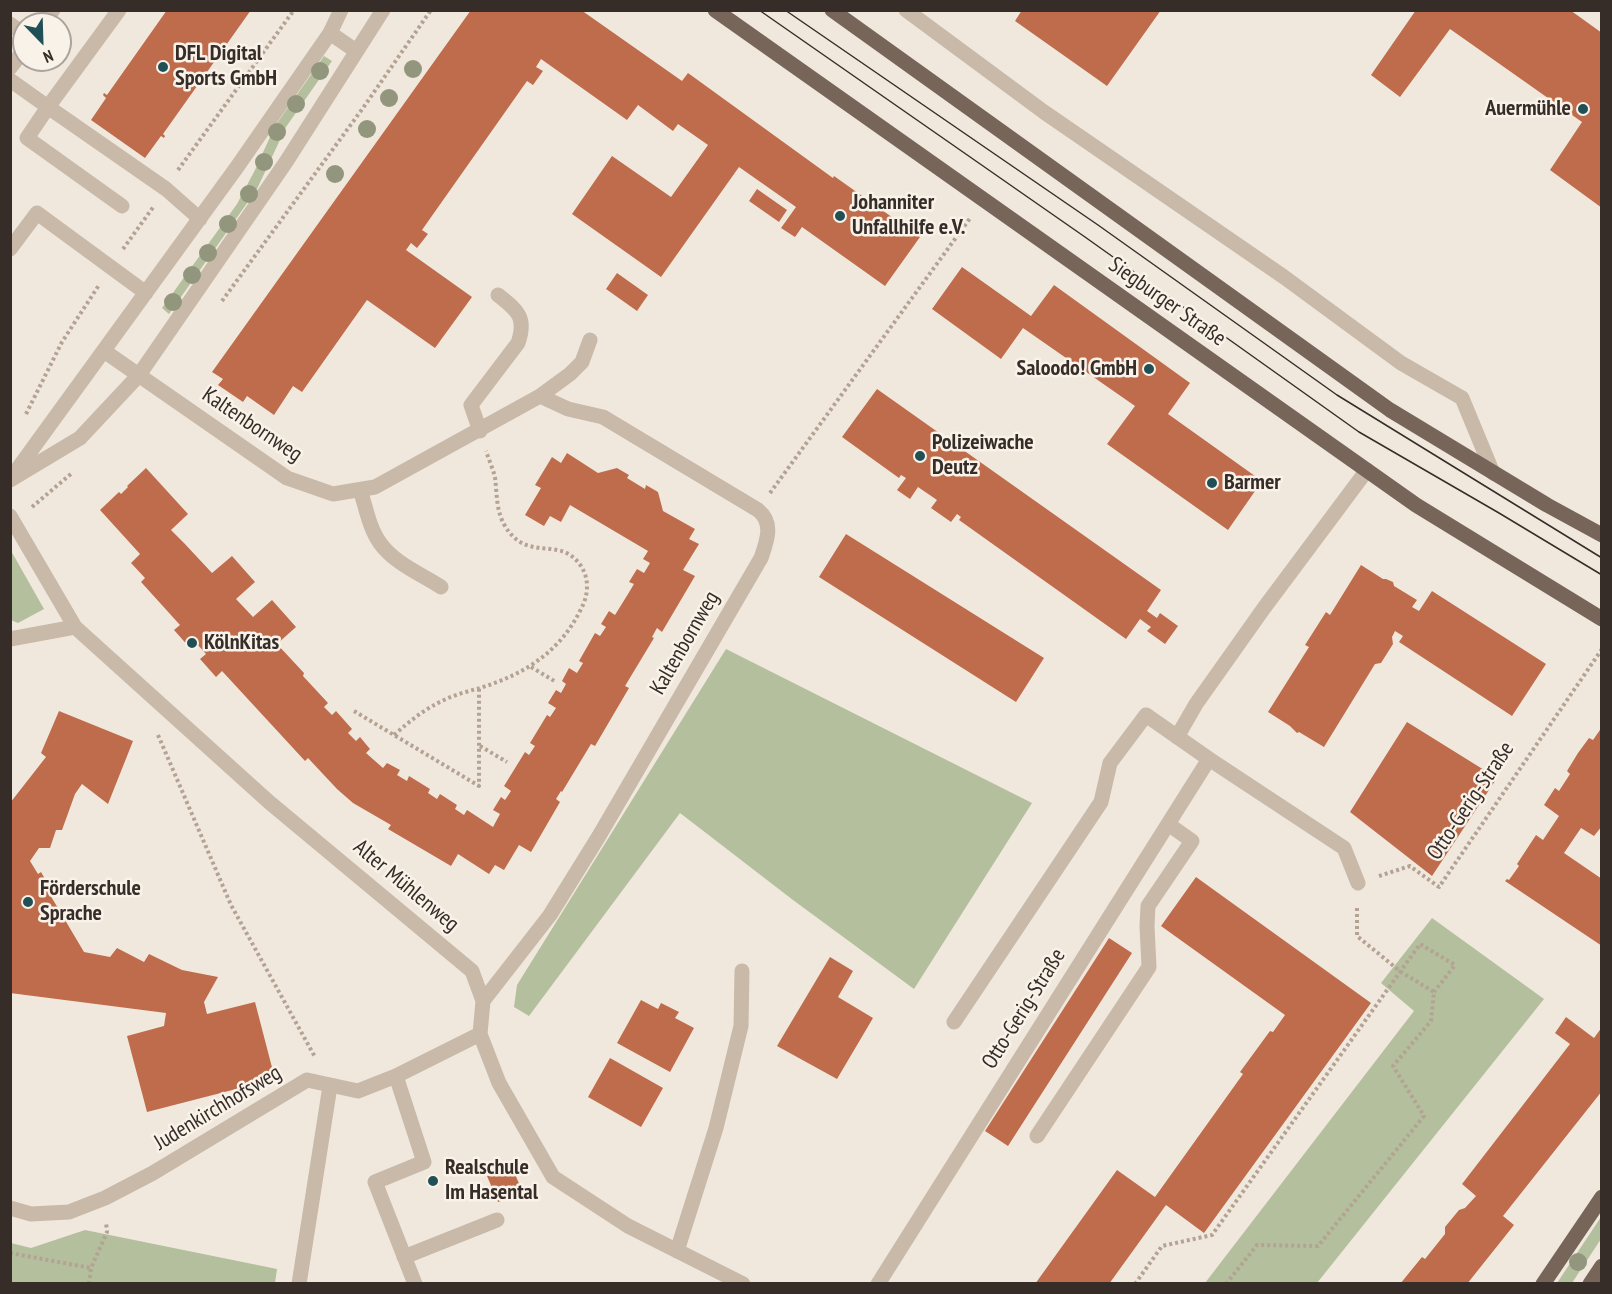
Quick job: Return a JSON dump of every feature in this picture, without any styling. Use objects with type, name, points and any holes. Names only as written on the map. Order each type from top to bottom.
[{"type":"main road","name":"Siegburger Straße","points":[[715,10],[1416,505],[1602,619]]},
{"type":"main road","name":"Siegburger Straße","points":[[832,10],[1307,348],[1390,410],[1602,535]]},
{"type":"main road","points":[[1543,1284],[1602,1197]]},
{"type":"main road","points":[[1590,1284],[1602,1266]]},
{"type":"street","points":[[118,10],[27,138],[122,206]]},
{"type":"street","points":[[10,480],[200,219],[330,33],[340,10]]},
{"type":"street","points":[[10,480],[80,438],[139,375],[286,162],[383,10]]},
{"type":"street","points":[[906,10],[1044,112],[1284,277],[1401,363],[1462,398],[1494,472]]},
{"type":"street","points":[[330,33],[356,51]]},
{"type":"street","points":[[10,80],[166,189],[200,219]]},
{"type":"street","points":[[10,249],[37,213],[146,293]]},
{"type":"street","points":[[480,431],[471,405],[518,343],[522,331],[516,309],[498,295]]},
{"type":"street","name":"Kaltenbornweg","points":[[105,351],[287,478],[333,494],[375,487],[540,396],[582,362],[590,340]]},
{"type":"street","points":[[540,396],[568,409],[603,417],[758,510]]},
{"type":"street","points":[[1177,737],[1196,704],[1366,470]]},
{"type":"street","points":[[360,490],[372,527],[380,543],[392,557],[441,587]]},
{"type":"street","name":"Kaltenbornweg","points":[[483,1001],[550,915],[599,836],[761,558],[767,540],[768,525],[765,516],[758,510]]},
{"type":"street","name":"Alter Mühlenweg","points":[[10,516],[75,627],[269,802],[472,971],[483,1001],[480,1034],[499,1083],[553,1177],[628,1226],[743,1284]]},
{"type":"street","points":[[10,639],[75,627]]},
{"type":"street","points":[[954,1022],[1101,802],[1110,763],[1146,715],[1344,848],[1358,883]]},
{"type":"street","name":"Otto-Gerig-Straße","points":[[878,1284],[1209,759]]},
{"type":"street","points":[[1037,1136],[1149,967],[1148,906],[1192,841],[1168,824]]},
{"type":"street","points":[[677,1251],[716,1128],[741,1026],[741,971]]},
{"type":"street","name":"Judenkirchhofsweg","points":[[10,1208],[32,1214],[69,1212],[105,1198],[153,1173],[308,1080],[358,1091],[396,1076],[480,1034]]},
{"type":"street","points":[[396,1076],[424,1162],[375,1182],[415,1284]]},
{"type":"street","points":[[299,1284],[330,1086]]},
{"type":"street","points":[[404,1257],[497,1220]]},
{"type":"path","points":[[25,416],[62,342],[110,267],[294,10]]},
{"type":"path","points":[[758,510],[984,200]]},
{"type":"path","points":[[394,735],[419,713],[448,698],[531,667],[556,647],[575,622],[587,598],[587,580],[581,567],[569,554],[558,549],[528,547],[517,540],[506,528],[499,513],[494,475],[480,431]]},
{"type":"path","name":"Otto-Gerig-Straße","points":[[1358,883],[1410,866],[1439,886],[1602,649]]},
{"type":"path","points":[[531,667],[556,682]]},
{"type":"path","points":[[354,711],[479,786],[479,688]]},
{"type":"path","points":[[156,728],[231,905],[330,1086]]},
{"type":"path","points":[[480,746],[507,762]]},
{"type":"path","points":[[1358,883],[1357,936],[1401,972],[1434,992]]},
{"type":"path","points":[[1135,1284],[1162,1246],[1212,1235],[1420,944],[1455,965],[1434,992],[1431,1022],[1393,1066],[1424,1116],[1318,1246],[1257,1245],[1226,1284]]},
{"type":"path","points":[[89,1284],[91,1268],[107,1232],[105,1198]]},
{"type":"path","points":[[10,1253],[91,1268]]},
{"type":"green space","points":[[324,56],[332,61],[286,127],[257,189],[169,314],[162,308],[237,204],[275,126]]},
{"type":"green space","points":[[10,549],[44,609],[18,623],[11,620]]},
{"type":"green space","points":[[726,649],[1032,803],[914,989],[680,813],[529,1016],[514,1007],[517,985]]},
{"type":"green space","points":[[1432,918],[1544,999],[1317,1283],[1205,1283],[1414,1011],[1381,983]]},
{"type":"green space","points":[[1601,1217],[1601,1239],[1572,1283],[1557,1283]]},
{"type":"green space","points":[[85,1230],[277,1269],[275,1283],[11,1283],[11,1243],[31,1248]]},
{"type":"building","points":[[167,10],[251,10],[163,134],[164,138],[161,136],[145,158],[91,120],[106,98],[104,93],[107,95]]},
{"type":"building","points":[[471,10],[581,10],[682,81],[688,73],[833,178],[834,176],[920,237],[885,286],[802,227],[795,237],[781,228],[796,207],[739,167],[661,277],[572,214],[612,156],[671,197],[708,145],[678,124],[673,131],[638,105],[627,120],[541,59],[536,67],[543,71],[533,85],[527,81],[422,230],[428,234],[417,248],[411,243],[406,250],[472,297],[435,348],[367,300],[302,392],[293,386],[274,415],[247,396],[243,402],[218,385],[223,379],[212,372]]},
{"type":"building","points":[[1022,10],[1161,10],[1107,86],[1015,21]]},
{"type":"building","name":"Auermühle","points":[[1416,10],[1570,10],[1602,33],[1602,208],[1550,170],[1582,122],[1450,29],[1400,97],[1371,75]]},
{"type":"building","points":[[757,189],[787,210],[779,222],[749,201]]},
{"type":"building","points":[[962,267],[1031,316],[1054,285],[1190,383],[1168,414],[1262,481],[1228,530],[1107,444],[1135,406],[1023,328],[1001,359],[932,309]]},
{"type":"building","points":[[617,273],[648,295],[637,311],[606,289]]},
{"type":"building","points":[[877,389],[1161,590],[1147,611],[1157,618],[1160,613],[1178,626],[1165,644],[1147,631],[1151,627],[1140,619],[1126,639],[959,520],[961,517],[957,514],[951,522],[931,508],[937,500],[918,487],[910,499],[897,490],[906,478],[901,475],[899,478],[842,437]]},
{"type":"building","points":[[567,453],[598,473],[617,468],[629,475],[627,478],[645,489],[646,485],[658,492],[663,511],[695,529],[689,539],[699,544],[683,570],[695,576],[662,632],[657,628],[652,637],[654,638],[625,686],[629,688],[595,746],[591,744],[556,799],[560,802],[531,852],[519,845],[504,870],[495,865],[489,874],[458,854],[451,866],[388,829],[391,825],[353,803],[308,758],[305,761],[222,671],[216,677],[200,659],[206,654],[196,643],[190,648],[174,630],[180,625],[141,582],[145,578],[131,563],[140,554],[100,510],[119,492],[121,494],[146,468],[188,514],[171,530],[212,573],[232,556],[255,582],[236,599],[253,617],[272,600],[296,627],[277,644],[328,703],[324,707],[332,715],[336,711],[352,729],[348,733],[356,741],[360,737],[370,749],[366,753],[383,768],[387,763],[400,770],[397,775],[407,781],[409,776],[430,789],[428,793],[437,799],[440,794],[457,805],[455,809],[464,815],[467,810],[493,827],[500,814],[493,810],[501,797],[505,800],[511,791],[504,786],[525,752],[529,755],[535,746],[530,743],[547,715],[550,717],[556,708],[548,703],[556,690],[561,693],[566,684],[562,681],[569,668],[577,673],[583,663],[579,661],[595,633],[600,636],[606,627],[601,624],[609,611],[615,615],[634,584],[629,582],[637,569],[644,573],[650,563],[643,559],[648,551],[570,505],[561,522],[550,516],[544,526],[525,515],[541,488],[535,485],[552,457],[561,463]]},
{"type":"building","points":[[846,534],[1044,658],[1016,702],[819,577]]},
{"type":"building","points":[[1361,565],[1383,579],[1393,582],[1394,586],[1417,600],[1412,607],[1419,611],[1432,591],[1546,664],[1512,716],[1399,642],[1403,636],[1395,631],[1392,637],[1393,644],[1381,663],[1375,664],[1324,747],[1299,732],[1297,733],[1268,712],[1309,647],[1305,645],[1326,612],[1330,615]]},
{"type":"building","points":[[59,711],[133,741],[108,804],[82,784],[75,794],[62,830],[56,830],[50,848],[39,848],[30,861],[38,874],[41,872],[49,886],[46,888],[84,952],[110,957],[117,948],[144,962],[149,954],[182,970],[218,977],[204,1002],[207,1014],[255,1002],[275,1079],[147,1112],[127,1036],[164,1026],[166,1013],[10,993],[10,803],[46,757],[41,753]]},
{"type":"building","points":[[1407,722],[1497,778],[1432,876],[1350,812]]},
{"type":"building","points":[[1602,727],[1602,826],[1594,836],[1581,828],[1564,853],[1602,879],[1602,946],[1505,881],[1509,880],[1519,866],[1517,864],[1536,835],[1543,840],[1559,816],[1544,805],[1555,788],[1559,791],[1570,774],[1567,771],[1589,738],[1593,740]]},
{"type":"building","points":[[1196,877],[1371,1003],[1204,1233],[1166,1205],[1109,1284],[1035,1284],[1117,1170],[1155,1197],[1243,1074],[1240,1072],[1270,1031],[1273,1032],[1285,1015],[1161,926]]},
{"type":"building","points":[[1109,938],[1132,953],[1008,1146],[985,1131]]},
{"type":"building","points":[[830,957],[853,971],[838,997],[873,1018],[837,1079],[777,1046]]},
{"type":"building","points":[[641,1000],[658,1009],[661,1003],[679,1012],[675,1018],[694,1028],[670,1072],[617,1043]]},
{"type":"building","points":[[1566,1017],[1594,1038],[1602,1027],[1602,1091],[1503,1216],[1514,1225],[1467,1284],[1400,1284],[1422,1257],[1425,1259],[1445,1234],[1445,1227],[1459,1210],[1465,1208],[1476,1196],[1462,1184],[1570,1044],[1555,1033]]},
{"type":"building","points":[[610,1058],[663,1088],[641,1127],[588,1097]]},
{"type":"building","points":[[512,1167],[523,1193],[498,1202],[487,1176]]},
{"type":"tram line","points":[[759,10],[1085,237],[1359,432],[1602,575]]},
{"type":"tram line","points":[[785,10],[1098,225],[1337,395],[1602,558]]},
{"type":"place","name":"DFL Digital Sports GmbH","points":[[163,67]]},
{"type":"place","name":"Auermühle","points":[[1583,109]]},
{"type":"place","name":"Johanniter Unfallhilfe e.V.","points":[[840,216]]},
{"type":"place","name":"Saloodo! GmbH","points":[[1149,369]]},
{"type":"place","name":"Polizeiwache Deutz","points":[[920,456]]},
{"type":"place","name":"Barmer","points":[[1212,483]]},
{"type":"place","name":"KölnKitas","points":[[192,643]]},
{"type":"place","name":"Förderschule Sprache","points":[[28,902]]},
{"type":"place","name":"Realschule Im Hasental","points":[[433,1181]]}]
